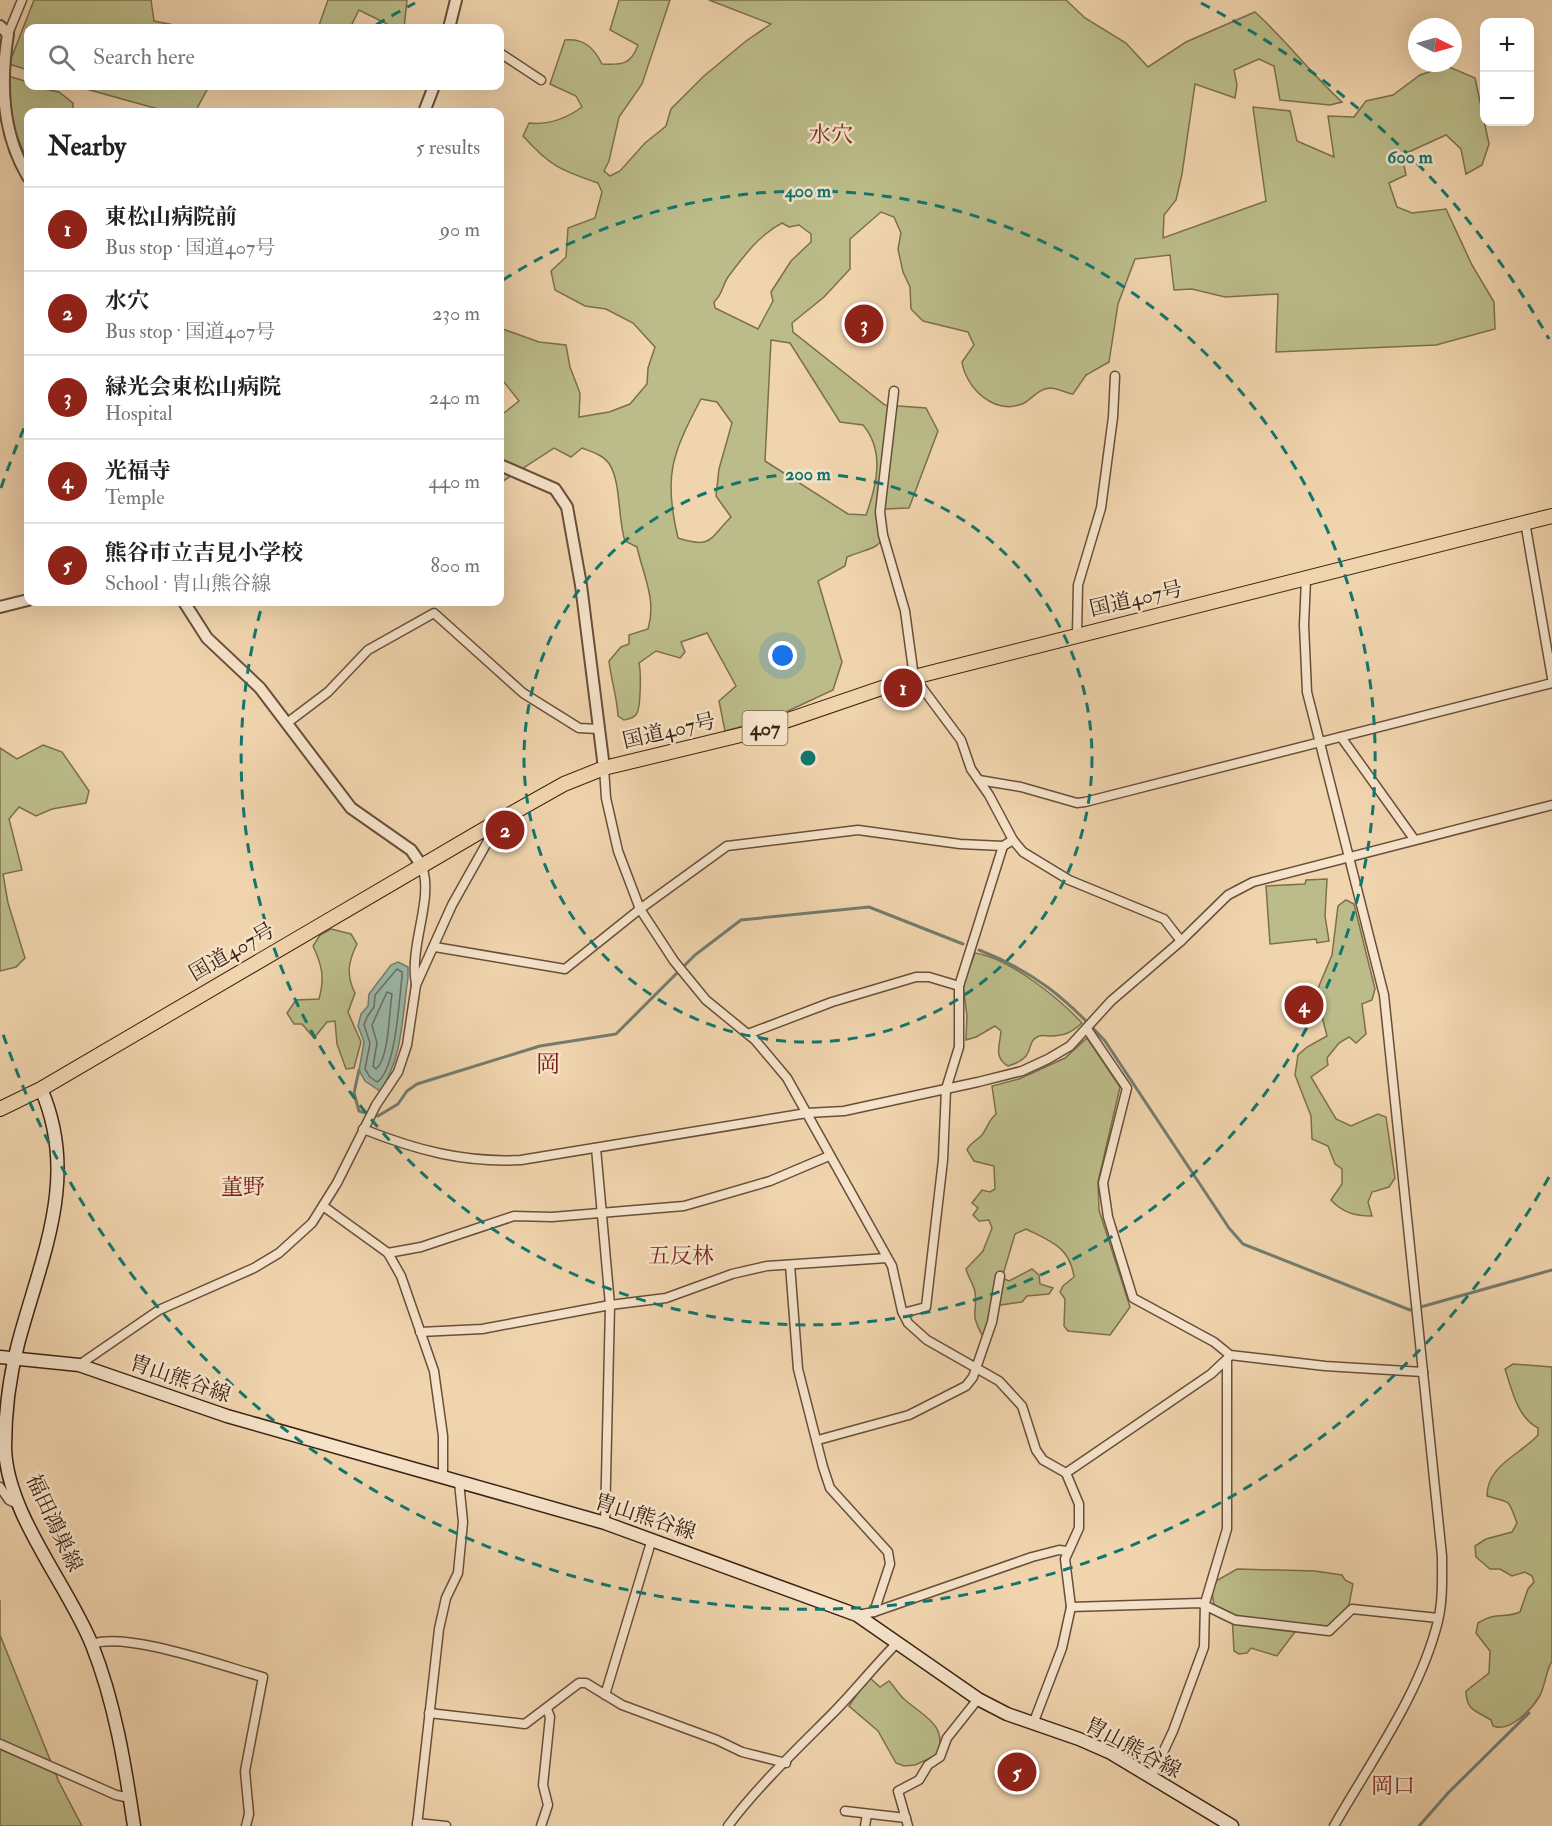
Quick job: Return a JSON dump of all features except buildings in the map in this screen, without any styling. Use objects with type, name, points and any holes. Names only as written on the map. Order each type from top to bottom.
[{"type":"highway","name":"国道407号","points":[[0,1109],[41,1089],[500,820],[564,784],[604,768],[753,732],[914,676],[1552,516]]},
{"type":"main road","name":"福田鴻巣線","points":[[41,1089],[54,1129],[58,1160],[57,1198],[51,1232],[14,1359],[3,1449],[12,1486],[20,1505],[92,1644],[110,1701],[135,1826]]},
{"type":"main road","name":"胄山熊谷線","points":[[0,1357],[79,1365],[227,1416],[605,1522],[857,1615],[978,1699],[1007,1714],[1093,1745],[1233,1826]]},
{"type":"street","points":[[22,0],[4,30],[1,70],[2,117],[12,147],[24,170]]},
{"type":"street","points":[[452,24],[456,0]]},
{"type":"street","points":[[504,56],[541,80]]},
{"type":"street","points":[[426,108],[432,90]]},
{"type":"street","points":[[1077,634],[1078,585],[1101,508],[1113,417],[1115,376]]},
{"type":"street","points":[[894,391],[880,512],[883,535],[905,610],[914,676],[961,740],[979,780],[1013,840],[1038,863],[1069,880],[1164,919],[1181,941]]},
{"type":"street","points":[[504,467],[555,489],[567,507],[581,585],[606,798],[618,851],[640,909],[674,961],[706,1000],[748,1034],[787,1078],[892,1266],[903,1313],[916,1333],[999,1381],[1022,1406],[1036,1450],[1043,1460],[1066,1473],[1079,1503],[1079,1528],[1065,1559],[1071,1607],[1062,1648],[1033,1724]]},
{"type":"street","points":[[1525,522],[1552,678]]},
{"type":"street","points":[[1306,579],[1304,662],[1307,692],[1384,995],[1442,1556],[1438,1618],[1429,1652],[1405,1702],[1334,1826]]},
{"type":"street","points":[[0,608],[24,601]]},
{"type":"street","points":[[79,1365],[159,1310],[225,1283],[279,1253],[299,1237],[323,1206],[363,1129],[398,1072],[404,1056],[416,985],[413,958],[426,892],[422,866],[411,850],[351,808],[260,688],[207,638],[187,606]]},
{"type":"street","points":[[287,723],[328,692],[368,651],[434,612],[523,693],[579,728],[598,729]]},
{"type":"street","points":[[979,780],[1021,787],[1077,803],[1085,802],[1552,683]]},
{"type":"street","points":[[1341,737],[1414,839]]},
{"type":"street","points":[[363,1129],[413,1148],[469,1160],[521,1160],[807,1113],[844,1111],[1022,1071],[1070,1046],[1111,1001],[1181,941],[1228,895],[1253,882],[1552,805]]},
{"type":"street","points":[[416,985],[452,905],[500,820]]},
{"type":"street","points":[[435,947],[565,969],[640,909],[727,846],[858,830],[960,844],[1003,846],[1013,840]]},
{"type":"street","points":[[903,1313],[926,1307],[943,1160],[946,1089],[959,1047],[959,986],[1003,846]]},
{"type":"street","points":[[748,1034],[832,1002],[916,977],[929,977],[959,986]]},
{"type":"street","points":[[1087,1029],[1127,1088],[1103,1183],[1108,1217],[1133,1298],[1214,1342],[1228,1358],[1227,1529],[1205,1603],[1204,1647],[1173,1731],[1151,1778]]},
{"type":"street","points":[[596,1148],[610,1305],[605,1522]]},
{"type":"street","points":[[388,1253],[421,1247],[514,1216],[552,1217],[694,1204],[770,1181],[829,1156]]},
{"type":"street","points":[[323,1206],[388,1253],[401,1276],[434,1371],[440,1401],[443,1477]]},
{"type":"street","points":[[420,1332],[482,1329],[610,1305],[666,1298],[732,1274],[767,1266],[887,1258]]},
{"type":"street","points":[[790,1265],[796,1357],[830,1488],[888,1552],[890,1564],[874,1612]]},
{"type":"street","points":[[818,1440],[909,1415],[966,1386],[976,1368],[992,1322],[1000,1276]]},
{"type":"street","points":[[1066,1473],[1228,1358],[1423,1372]]},
{"type":"street","points":[[446,1826],[417,1824],[439,1629],[446,1598],[458,1573],[463,1522],[459,1482]]},
{"type":"street","points":[[0,1487],[9,1500],[20,1505]]},
{"type":"street","points":[[605,1695],[652,1539]]},
{"type":"street","points":[[857,1615],[874,1612],[1032,1557],[1059,1550],[1067,1551]]},
{"type":"street","points":[[1071,1607],[1205,1603],[1235,1620],[1329,1631],[1352,1609],[1438,1618]]},
{"type":"street","points":[[92,1644],[105,1641],[149,1646],[263,1677],[245,1771],[249,1814],[246,1826]]},
{"type":"street","points":[[729,1825],[804,1740],[833,1713],[866,1674],[898,1642]]},
{"type":"street","points":[[429,1713],[525,1724],[579,1683],[586,1683],[622,1705],[696,1732],[742,1752],[786,1763]]},
{"type":"street","points":[[845,1811],[907,1822],[898,1791],[920,1780],[928,1765],[940,1757],[947,1738],[978,1699]]},
{"type":"street","points":[[541,1826],[548,1805],[543,1785],[550,1717],[547,1709]]},
{"type":"street","points":[[0,1744],[116,1795],[130,1797]]},
{"type":"street","points":[[865,1826],[867,1814]]},
{"type":"green space","points":[[34,0],[151,0],[154,21],[169,24],[25,24]]},
{"type":"green space","points":[[328,0],[407,0],[404,24],[387,24],[359,10],[352,24],[319,24]]},
{"type":"green space","points":[[619,0],[670,0],[642,84],[619,117],[609,161],[604,171],[610,176],[620,171],[645,143],[666,126],[671,109],[704,76],[746,41],[771,24],[709,0],[1066,0],[1085,18],[1126,43],[1148,67],[1186,42],[1255,12],[1342,102],[1330,105],[1280,100],[1274,66],[1259,59],[1234,70],[1237,85],[1235,98],[1195,84],[1182,174],[1176,200],[1164,215],[1163,238],[1266,201],[1253,107],[1290,111],[1297,141],[1334,157],[1328,116],[1354,117],[1366,101],[1393,95],[1420,75],[1429,72],[1461,72],[1475,78],[1480,102],[1480,126],[1485,126],[1489,144],[1482,165],[1466,174],[1461,149],[1446,135],[1402,155],[1406,175],[1389,183],[1397,207],[1412,213],[1446,209],[1472,265],[1494,302],[1495,329],[1436,345],[1276,352],[1278,294],[1225,297],[1192,289],[1174,290],[1170,255],[1135,259],[1118,304],[1109,362],[1086,375],[1073,394],[1050,388],[1042,390],[1022,404],[1001,406],[983,397],[969,381],[962,362],[974,345],[968,332],[923,321],[911,309],[910,287],[903,272],[898,249],[901,233],[894,217],[881,212],[850,239],[850,269],[824,297],[792,323],[793,332],[885,405],[926,408],[938,431],[909,508],[884,509],[879,544],[847,557],[845,566],[818,581],[842,662],[833,690],[773,718],[725,731],[719,701],[736,686],[707,633],[681,642],[685,652],[680,658],[656,651],[639,663],[640,688],[637,713],[632,718],[624,720],[618,716],[609,661],[621,647],[629,644],[629,635],[648,629],[650,598],[637,547],[625,541],[614,473],[610,465],[594,452],[582,448],[571,457],[554,448],[504,480],[504,413],[519,401],[504,382],[504,329],[539,342],[566,345],[570,367],[580,393],[579,417],[609,412],[630,404],[647,384],[648,368],[655,347],[633,323],[606,309],[585,306],[555,290],[551,271],[566,257],[568,228],[595,218],[602,192],[598,183],[556,166],[523,136],[529,123],[557,120],[582,107],[576,96],[550,84],[565,40],[583,42],[588,45],[602,64],[620,64],[629,60],[638,45],[610,30]],"holes":[[[782,223],[789,227],[799,225],[811,234],[811,242],[791,261],[771,292],[773,301],[758,329],[715,308],[714,302],[728,277],[759,240]],[[771,340],[790,343],[840,422],[863,425],[870,435],[877,457],[877,468],[866,515],[848,514],[765,461]],[[701,399],[717,402],[732,423],[719,469],[716,496],[731,517],[709,540],[689,541],[678,538],[673,516],[671,498],[673,466],[683,435]]]},
{"type":"green space","points":[[24,26],[24,69],[9,64]]},
{"type":"green space","points":[[8,76],[24,81],[24,90],[59,92],[73,103],[73,108],[24,108],[24,153],[11,123]]},
{"type":"green space","points":[[89,90],[207,90],[197,108],[155,108]]},
{"type":"green space","points":[[43,745],[62,752],[89,791],[86,803],[52,809],[36,816],[19,807],[9,819],[22,870],[3,874],[8,903],[25,958],[16,967],[0,971],[0,748],[17,759]]},
{"type":"green space","points":[[1327,879],[1325,916],[1329,941],[1317,943],[1316,939],[1270,944],[1266,886],[1305,884],[1306,880]]},
{"type":"green space","points":[[1346,900],[1354,904],[1375,989],[1372,1000],[1362,1004],[1366,1034],[1356,1043],[1349,1037],[1339,1043],[1327,1058],[1328,1065],[1311,1077],[1336,1119],[1351,1126],[1378,1114],[1386,1117],[1395,1178],[1389,1187],[1372,1192],[1368,1202],[1372,1216],[1350,1213],[1331,1200],[1342,1184],[1342,1169],[1335,1164],[1328,1146],[1312,1139],[1311,1116],[1295,1075],[1298,1055],[1327,1036],[1316,993],[1332,955],[1338,906]]},
{"type":"green space","points":[[331,929],[351,934],[357,944],[349,969],[355,993],[348,1012],[361,1042],[354,1068],[346,1069],[337,1044],[335,1021],[327,1022],[314,1038],[302,1024],[294,1024],[287,1013],[296,1000],[319,999],[322,972],[313,946],[320,935]]},
{"type":"green space","points":[[975,953],[988,956],[1018,971],[1047,991],[1082,1023],[1063,1035],[1039,1036],[1034,1039],[1024,1058],[1008,1066],[1000,1059],[1001,1031],[995,1026],[966,1040],[967,1016],[963,985]]},
{"type":"green space","points":[[1087,1038],[1120,1087],[1098,1182],[1099,1210],[1130,1307],[1110,1335],[1068,1331],[1064,1326],[1065,1299],[1060,1292],[1063,1286],[1074,1277],[1072,1267],[1058,1246],[1026,1229],[1015,1234],[1002,1278],[1009,1281],[1032,1269],[1039,1275],[1040,1284],[1053,1288],[1049,1294],[1027,1296],[1022,1302],[994,1306],[982,1335],[975,1317],[974,1289],[966,1269],[983,1251],[992,1228],[989,1220],[979,1221],[973,1215],[978,1208],[972,1203],[982,1190],[990,1192],[995,1189],[994,1166],[974,1161],[967,1150],[982,1135],[996,1114],[992,1086],[1019,1079],[1065,1058]]},
{"type":"green space","points":[[1513,1364],[1552,1367],[1552,1661],[1541,1693],[1535,1702],[1519,1719],[1499,1727],[1493,1726],[1491,1720],[1470,1707],[1466,1691],[1489,1673],[1490,1651],[1476,1633],[1478,1623],[1490,1617],[1520,1612],[1528,1589],[1534,1582],[1532,1576],[1525,1572],[1512,1576],[1500,1569],[1490,1569],[1476,1557],[1475,1546],[1486,1539],[1512,1532],[1517,1523],[1508,1503],[1487,1496],[1492,1476],[1498,1468],[1538,1435],[1538,1428],[1525,1417],[1513,1394],[1505,1369]]},
{"type":"green space","points":[[1237,1569],[1315,1571],[1342,1575],[1345,1580],[1353,1584],[1349,1605],[1330,1626],[1300,1625],[1277,1656],[1251,1648],[1247,1653],[1239,1654],[1234,1651],[1232,1614],[1214,1605],[1212,1592],[1216,1581]]},
{"type":"green space","points":[[0,1635],[59,1782],[82,1826],[0,1826]]},
{"type":"green space","points":[[869,1677],[880,1687],[889,1681],[902,1697],[932,1722],[940,1736],[937,1755],[915,1765],[904,1766],[896,1763],[878,1731],[849,1706]]},
{"type":"water","points":[[398,962],[408,967],[403,1022],[393,1065],[380,1091],[365,1081],[359,1070],[364,1042],[358,1026],[361,1014],[368,1006],[369,994],[391,965]]},
{"type":"waterway","points":[[359,1070],[354,1093],[359,1111],[378,1116],[398,1104],[407,1091],[417,1084],[540,1046],[616,1034],[695,955],[741,920],[869,907],[963,944]]},
{"type":"waterway","points":[[979,950],[1016,967],[1048,987],[1105,1041],[1229,1228],[1243,1244],[1410,1310],[1552,1270]]},
{"type":"waterway","points":[[1419,1826],[1449,1792],[1529,1713]]},
{"type":"place","name":"緑光会東松山病院","points":[[864,324]]},
{"type":"place","name":"東松山病院前","points":[[903,688]]},
{"type":"place","name":"水穴","points":[[505,830]]},
{"type":"place","name":"光福寺","points":[[1304,1005]]},
{"type":"place","name":"熊谷市立吉見小学校","points":[[1017,1772]]},
{"type":"district","name":"水穴","points":[[831,135]]},
{"type":"district","name":"岡","points":[[548,1064]]},
{"type":"district","name":"董野","points":[[243,1187]]},
{"type":"district","name":"五反林","points":[[681,1256]]},
{"type":"district","name":"岡口","points":[[1393,1786]]}]
